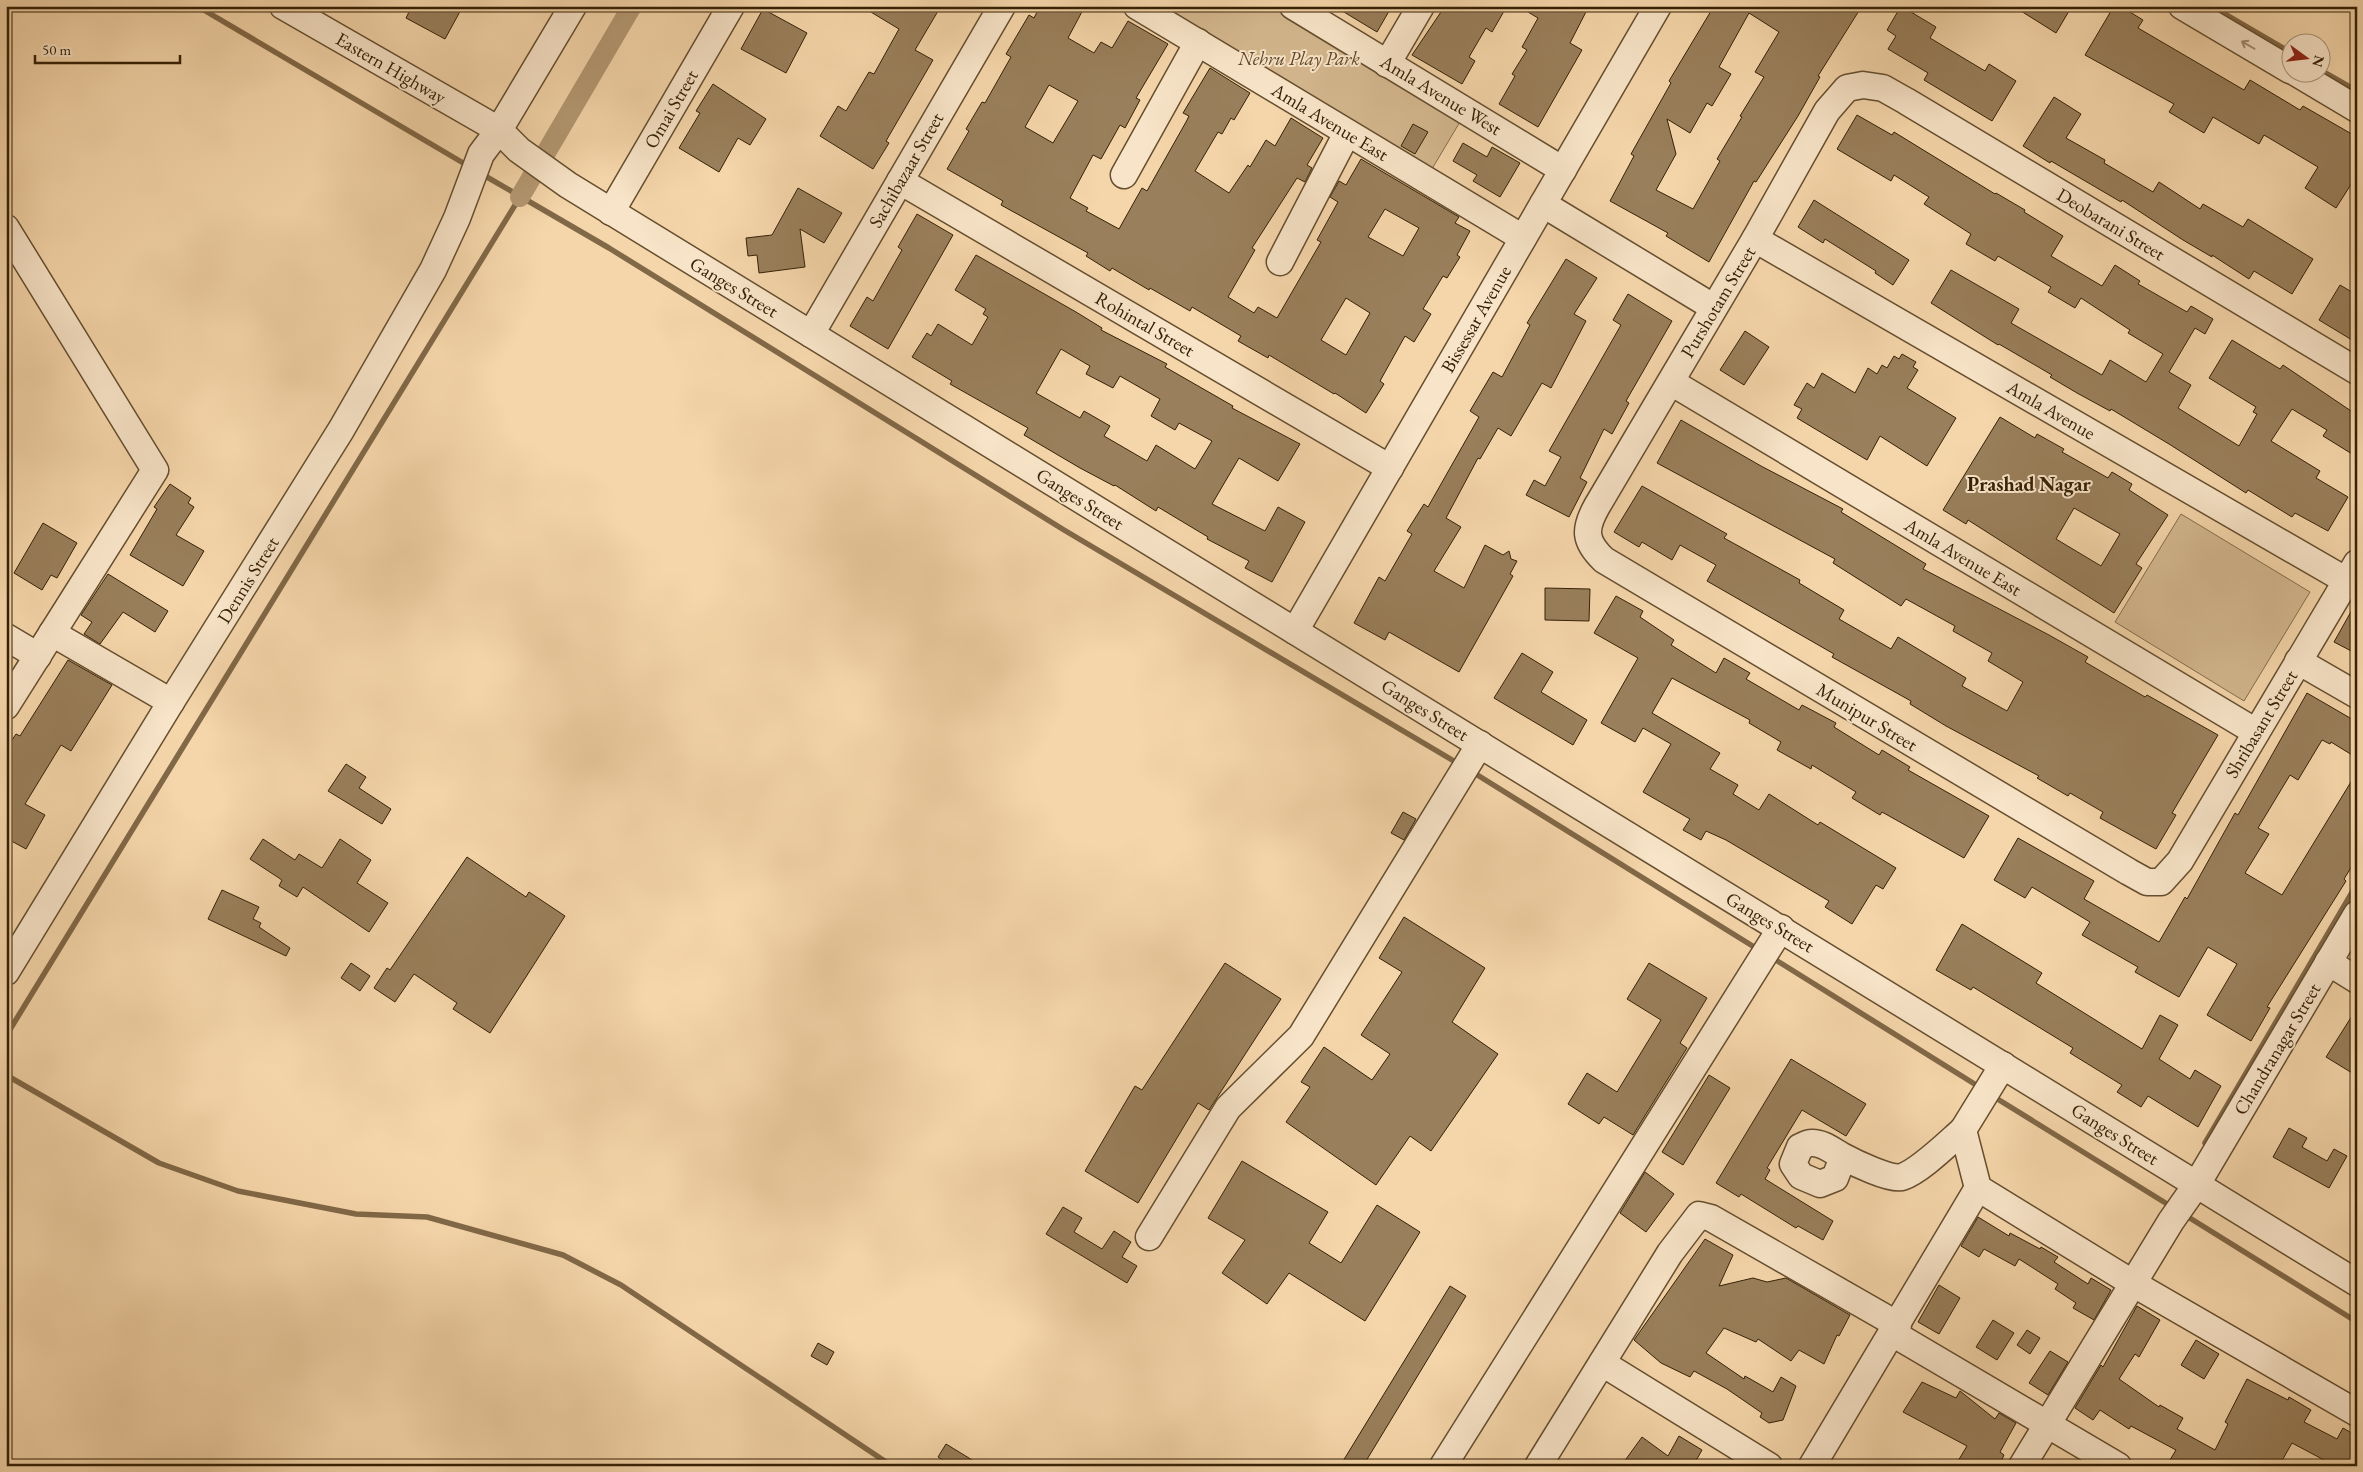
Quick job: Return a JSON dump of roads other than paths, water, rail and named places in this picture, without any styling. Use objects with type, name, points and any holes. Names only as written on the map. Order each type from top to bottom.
[{"type":"street","name":"Eastern Highway","points":[[283,6],[499,130]]},
{"type":"street","points":[[499,130],[573,6]]},
{"type":"street","name":"Omai Street","points":[[611,212],[731,6]]},
{"type":"street","name":"Sachibazaar Street","points":[[811,334],[1002,6]]},
{"type":"street","name":"Amla Avenue East","points":[[1137,6],[1523,238]]},
{"type":"street","name":"Amla Avenue West","points":[[1293,6],[1563,170]]},
{"type":"street","points":[[1387,64],[1422,6]]},
{"type":"street","name":"Bissessar Avenue","points":[[1295,631],[1658,6]]},
{"type":"street","points":[[2182,6],[2280,64]]},
{"type":"street","points":[[1124,175],[1198,42]]},
{"type":"street","points":[[2312,82],[2357,109]]},
{"type":"street","name":"Purshotam Street","points":[[1588,534],[1589,521],[1713,307],[1755,239],[1827,111],[1847,88],[1863,85]]},
{"type":"street","name":"Deobarani Street","points":[[1863,85],[1883,88],[1906,100],[2357,370]]},
{"type":"street","name":"Ganges Street","points":[[499,130],[519,150],[568,185],[1295,631],[1475,753],[1770,947],[1992,1083],[2197,1184],[2357,1283]]},
{"type":"street","name":"Dennis Street","points":[[6,972],[171,702],[336,438],[444,250],[482,154],[499,130]]},
{"type":"street","points":[[1280,262],[1347,132]]},
{"type":"street","name":"Rohintal Street","points":[[900,181],[1390,468]]},
{"type":"street","points":[[1543,204],[1713,307]]},
{"type":"street","points":[[6,228],[155,470],[6,706]]},
{"type":"street","name":"Amla Avenue","points":[[1755,239],[2352,572]]},
{"type":"street","name":"Amla Avenue East","points":[[1670,382],[2256,732]]},
{"type":"street","name":"Munipur Street","points":[[1588,534],[1591,548],[1612,565],[2129,872],[2147,882],[2161,882]]},
{"type":"street","name":"Shribasant Street","points":[[2161,882],[2180,861],[2352,572]]},
{"type":"street","points":[[52,633],[171,702]]},
{"type":"street","points":[[6,637],[38,656]]},
{"type":"street","points":[[2298,661],[2357,695]]},
{"type":"street","points":[[1149,1237],[1228,1108],[1301,1036],[1475,753]]},
{"type":"street","name":"Chandranagar Street","points":[[2022,1466],[2177,1213],[2197,1184],[2357,914]]},
{"type":"street","points":[[1443,1466],[1770,947]]},
{"type":"street","points":[[2328,962],[2357,980]]},
{"type":"street","points":[[1843,1157],[1887,1177],[1895,1179],[1904,1177],[1963,1130],[1992,1083]]},
{"type":"street","points":[[1963,1130],[1978,1188],[2134,1284],[2357,1413]]},
{"type":"street","points":[[1812,1466],[1897,1327],[1978,1188]]},
{"type":"street","points":[[1538,1466],[1670,1253],[1699,1215],[1711,1218],[1897,1327],[1899,1337],[2118,1466]]},
{"type":"street","points":[[1602,1363],[1769,1466]]},
{"type":"waterway","points":[[197,6],[470,167]]},
{"type":"waterway","points":[[520,197],[632,6]]},
{"type":"waterway","points":[[2211,6],[2280,46]]},
{"type":"waterway","points":[[2330,76],[2357,91]]},
{"type":"waterway","points":[[480,173],[609,248],[1064,530],[1459,764]]},
{"type":"waterway","points":[[6,1036],[520,197]]},
{"type":"waterway","points":[[1471,771],[1759,950]]},
{"type":"waterway","points":[[2205,1143],[2357,884]]},
{"type":"waterway","points":[[1771,957],[1981,1088]]},
{"type":"waterway","points":[[6,1075],[159,1163],[238,1191],[356,1214],[427,1217],[563,1255],[621,1285],[892,1466]]},
{"type":"waterway","points":[[1991,1095],[2172,1207]]},
{"type":"waterway","points":[[2185,1215],[2357,1322]]},
{"type":"district","name":"Prashad Nagar","points":[[2029,484]]},
{"type":"park label","name":"Nehru Play Park","points":[[1299,58]]}]
